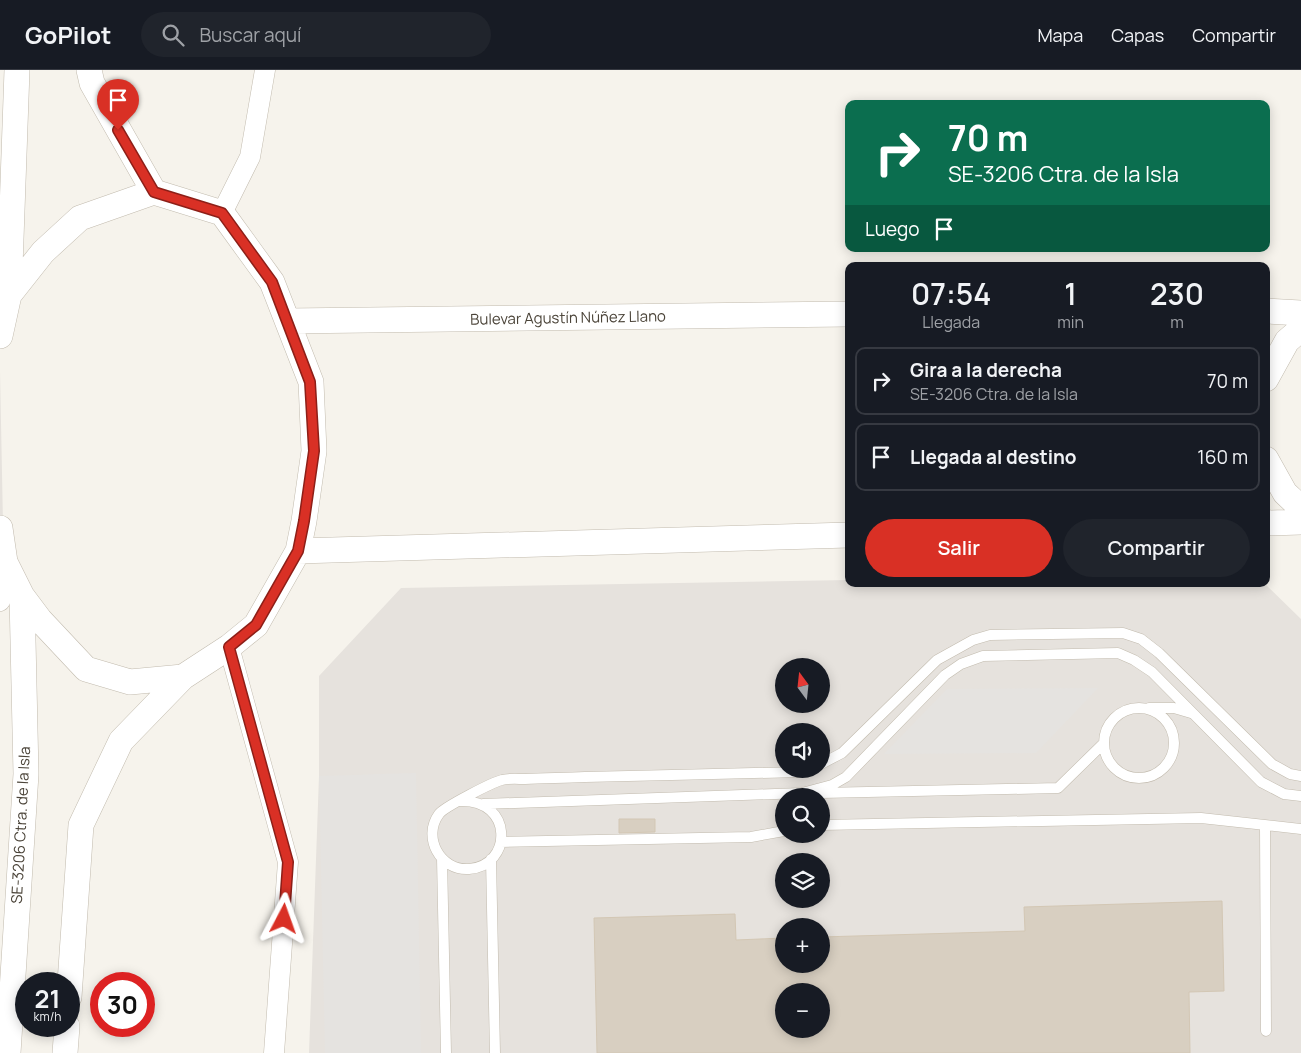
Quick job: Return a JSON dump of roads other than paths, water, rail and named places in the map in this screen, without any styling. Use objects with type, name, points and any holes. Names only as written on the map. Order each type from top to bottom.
[{"type":"street","points":[[0,336],[9,295],[17,70]]},
{"type":"street","points":[[88,70],[92,83],[154,192]]},
{"type":"street","points":[[9,295],[43,252],[80,218],[154,192],[222,213],[250,157],[265,70]]},
{"type":"street","name":"SE-3206 Ctra. de la Isla","points":[[71,972],[81,825],[121,741],[183,677],[229,647],[256,625],[298,551],[304,521],[314,451],[310,382],[272,282],[222,213]]},
{"type":"street","points":[[1270,311],[1301,313]]},
{"type":"street","name":"Bulevar Agustín Núñez Llano","points":[[288,321],[845,314]]},
{"type":"street","points":[[1270,372],[1287,341],[1301,329]]},
{"type":"street","points":[[1270,466],[1285,494],[1301,508]]},
{"type":"street","points":[[1270,523],[1301,522]]},
{"type":"street","name":"SE-3206 Ctra. de la Isla","points":[[0,528],[8,579],[26,774],[8,1053]]},
{"type":"street","points":[[298,551],[845,535]]},
{"type":"street","name":"SE-3206 Ctra. de la Isla","points":[[8,579],[40,620],[86,669],[130,682],[183,677]]},
{"type":"street","points":[[229,647],[288,862],[274,1053]]},
{"type":"street","points":[[65,1053],[66,1037]]},
{"type":"lane","points":[[830,759],[842,753],[937,660],[973,640],[990,635],[1123,633],[1141,639],[1160,652],[1272,764],[1290,774],[1301,776]]},
{"type":"lane","points":[[823,788],[832,786],[846,777],[945,675],[961,664],[983,656],[1118,653],[1134,660],[1152,672],[1261,782],[1284,794],[1301,796]]},
{"type":"lane","points":[[1143,708],[1155,712],[1164,719],[1171,729],[1173,751],[1161,770],[1140,778],[1124,774],[1111,764],[1106,754],[1104,743],[1106,731],[1112,721],[1121,713],[1143,708],[1174,708],[1194,714]]},
{"type":"lane","points":[[830,792],[1058,788],[1104,743]]},
{"type":"lane","points":[[460,801],[472,800],[483,804],[492,811],[499,821],[502,832],[501,842],[492,859],[479,867],[468,870],[447,864],[442,858],[434,846],[432,834],[434,823],[440,813],[449,805],[502,779],[775,773]]},
{"type":"lane","points":[[483,804],[775,794]]},
{"type":"lane","points":[[830,825],[1201,818],[1301,829]]},
{"type":"lane","points":[[1264,826],[1266,1031]]},
{"type":"lane","points":[[501,842],[751,837],[775,833]]},
{"type":"lane","points":[[442,858],[446,1053]]},
{"type":"lane","points":[[492,859],[495,1053]]}]
